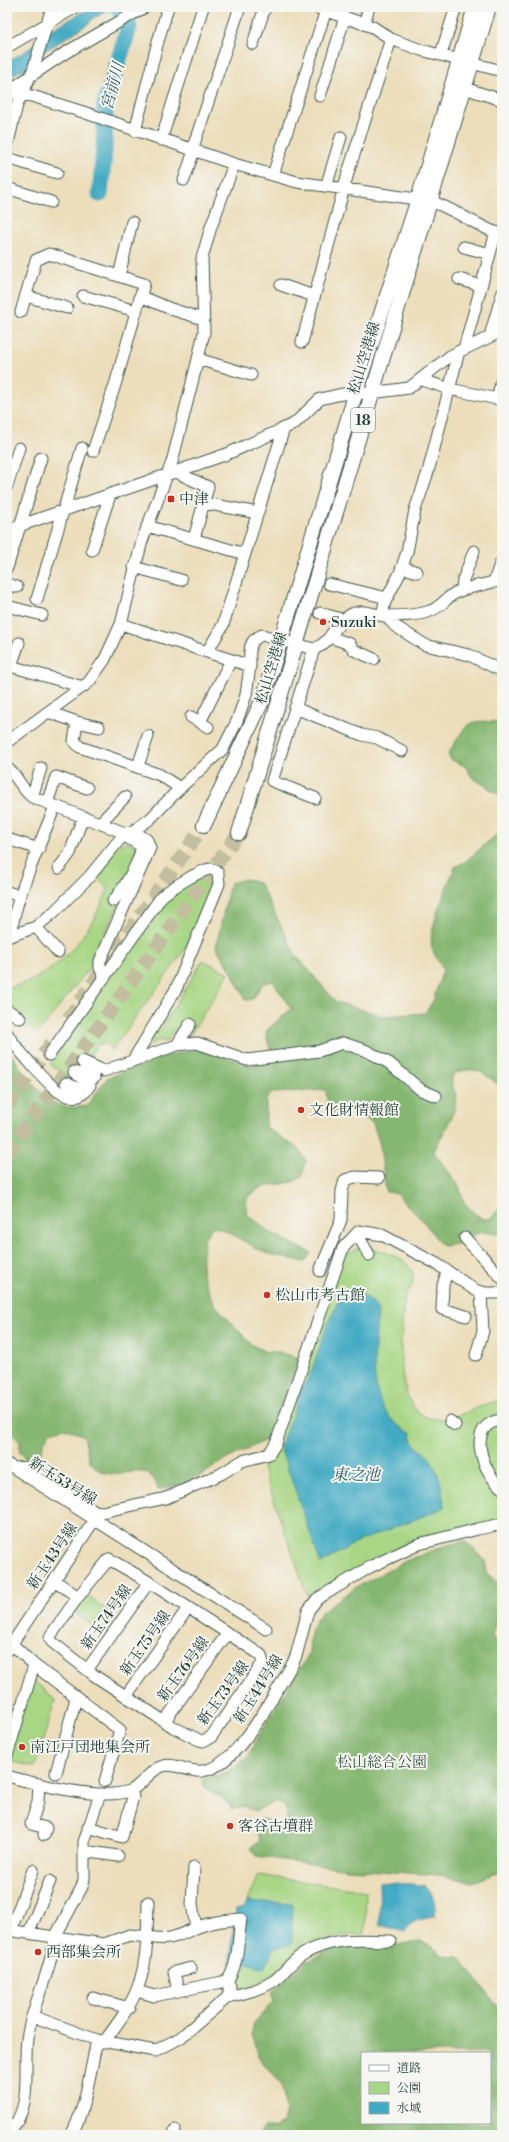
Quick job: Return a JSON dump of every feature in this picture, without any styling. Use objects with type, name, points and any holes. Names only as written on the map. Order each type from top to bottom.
[{"type":"main road","name":"松山空港線","points":[[204,825],[263,699],[356,392],[464,88],[466,60],[475,7]]},
{"type":"main road","name":"松山空港線","points":[[239,834],[371,393],[424,200],[466,60],[489,7]]},
{"type":"street","points":[[7,147],[18,105],[31,75],[52,7]]},
{"type":"street","points":[[7,47],[76,7]]},
{"type":"street","points":[[7,92],[65,54],[145,7]]},
{"type":"street","points":[[135,131],[167,26],[168,7]]},
{"type":"street","points":[[162,140],[203,7]]},
{"type":"street","points":[[184,180],[240,7]]},
{"type":"street","points":[[253,44],[265,7]]},
{"type":"street","points":[[315,7],[342,13],[373,27],[391,39],[502,71]]},
{"type":"street","points":[[364,24],[369,7]]},
{"type":"street","points":[[441,54],[456,7]]},
{"type":"street","points":[[273,176],[326,10]]},
{"type":"street","points":[[320,96],[342,13]]},
{"type":"street","points":[[302,342],[344,190],[391,39]]},
{"type":"street","points":[[464,88],[502,100]]},
{"type":"street","points":[[7,92],[22,94],[95,117],[193,151],[273,176],[297,182],[344,190],[424,200],[445,206],[484,228],[499,233],[490,254],[461,350],[428,472],[415,510],[409,543],[402,567],[387,598],[384,616]]},
{"type":"street","points":[[326,187],[342,137]]},
{"type":"street","points":[[7,158],[57,173]]},
{"type":"street","points":[[7,742],[82,687],[98,671],[121,624],[134,567],[147,526],[171,474],[172,462],[204,332],[203,250],[234,164]]},
{"type":"street","points":[[7,188],[51,202]]},
{"type":"street","points":[[119,276],[132,222]]},
{"type":"street","points":[[464,247],[490,254]]},
{"type":"street","points":[[21,312],[36,260],[49,254],[144,284],[115,385],[87,449],[64,511],[52,566],[37,599]]},
{"type":"street","points":[[460,279],[481,286]]},
{"type":"street","points":[[281,286],[314,296]]},
{"type":"street","points":[[490,336],[502,294]]},
{"type":"street","points":[[26,296],[67,308]]},
{"type":"street","points":[[84,296],[136,311]]},
{"type":"street","points":[[140,296],[171,309],[203,319]]},
{"type":"street","points":[[7,530],[227,454],[294,424],[320,399],[356,392],[371,393],[409,388],[422,380],[442,361],[461,350],[502,331]]},
{"type":"street","points":[[198,359],[251,375]]},
{"type":"street","points":[[422,380],[450,389],[500,399],[502,379]]},
{"type":"street","points":[[207,652],[223,625],[284,428]]},
{"type":"street","points":[[7,486],[17,469],[19,448]]},
{"type":"street","points":[[7,568],[41,458]]},
{"type":"street","points":[[171,474],[208,487],[194,539]]},
{"type":"street","points":[[92,550],[110,495]]},
{"type":"street","points":[[204,503],[258,513]]},
{"type":"street","points":[[147,526],[245,554]]},
{"type":"street","points":[[462,590],[474,551]]},
{"type":"street","points":[[320,613],[342,619],[361,612],[384,616],[430,611],[453,594],[462,590],[498,581],[500,564]]},
{"type":"street","points":[[134,567],[181,580]]},
{"type":"street","points":[[402,567],[417,572]]},
{"type":"street","points":[[329,584],[387,598]]},
{"type":"street","points":[[7,606],[42,616]]},
{"type":"street","points":[[384,616],[395,626],[425,645],[469,655],[502,671]]},
{"type":"street","points":[[10,936],[36,927],[89,877],[129,832],[150,819],[180,788],[218,755],[228,741],[246,695],[250,666],[250,646],[252,640],[262,635],[314,649],[321,647],[342,619]]},
{"type":"street","points":[[121,624],[250,666]]},
{"type":"street","points":[[330,637],[350,644],[354,650],[374,659]]},
{"type":"street","points":[[19,643],[9,665],[82,687]]},
{"type":"street","points":[[314,649],[272,781],[315,798]]},
{"type":"street","points":[[200,722],[232,660]]},
{"type":"street","points":[[295,708],[362,735],[377,738],[402,751]]},
{"type":"street","points":[[48,712],[77,722],[99,727]]},
{"type":"street","points":[[77,722],[74,740],[75,744],[160,775],[180,788]]},
{"type":"street","points":[[138,766],[148,736]]},
{"type":"street","points":[[7,768],[13,773],[23,790],[32,797],[147,840],[150,848],[100,961],[100,968],[105,977]]},
{"type":"street","points":[[32,797],[41,768]]},
{"type":"street","points":[[10,936],[20,896],[39,849],[51,804],[56,777],[87,788]]},
{"type":"street","points":[[100,823],[125,797]]},
{"type":"street","points":[[59,868],[70,852],[84,817]]},
{"type":"street","points":[[113,901],[119,894],[141,852],[141,846],[128,838],[129,832]]},
{"type":"street","points":[[7,839],[39,849]]},
{"type":"street","points":[[49,1055],[162,896],[173,887],[210,869],[218,873],[218,884],[176,989],[133,1060]]},
{"type":"street","points":[[7,892],[20,896]]},
{"type":"street","points":[[36,927],[58,952]]},
{"type":"street","points":[[7,1010],[20,1018]]},
{"type":"street","points":[[177,1045],[190,1024]]},
{"type":"street","points":[[7,1033],[16,1047],[56,1089],[66,1096],[79,1096],[66,1083],[85,1092],[90,1085],[74,1072],[94,1078],[82,1061],[104,1070],[177,1045],[198,1043],[247,1060],[319,1051],[343,1043],[366,1051],[389,1063],[421,1090],[436,1096]]},
{"type":"street","points":[[320,1271],[341,1220],[342,1191],[345,1180],[354,1177],[379,1178]]},
{"type":"street","points":[[359,1231],[359,1237],[369,1255]]},
{"type":"street","points":[[359,1231],[382,1235],[437,1264],[466,1285],[481,1292],[502,1293]]},
{"type":"street","points":[[11,1466],[29,1467],[95,1510],[102,1512],[166,1498],[221,1474],[242,1461],[269,1454],[276,1443],[343,1248],[359,1231]]},
{"type":"street","points":[[465,1238],[502,1278]]},
{"type":"street","points":[[447,1272],[443,1284],[442,1309],[466,1316]]},
{"type":"street","points":[[476,1355],[483,1331],[481,1292]]},
{"type":"street","points":[[502,1420],[489,1424],[482,1434],[479,1442],[483,1462],[492,1480],[502,1488]]},
{"type":"street","name":"新玉53号線","points":[[11,1466],[266,1629]]},
{"type":"street","name":"新玉43号線","points":[[9,1647],[96,1519]]},
{"type":"street","name":"新玉44号線","points":[[7,1776],[39,1784],[113,1795],[131,1790],[161,1766],[172,1766],[200,1774],[227,1759],[240,1747],[296,1656],[311,1605],[324,1595],[370,1567],[419,1544],[502,1524]]},
{"type":"street","name":"新玉73号線","points":[[109,1559],[149,1582],[261,1655],[263,1663],[211,1738],[199,1740],[164,1722],[87,1670],[61,1651],[50,1639],[78,1597],[109,1559]]},
{"type":"street","points":[[54,1580],[78,1597]]},
{"type":"street","name":"新玉74号線","points":[[87,1670],[149,1582]]},
{"type":"street","name":"新玉75号線","points":[[126,1696],[188,1608]]},
{"type":"street","name":"新玉76号線","points":[[164,1722],[227,1634]]},
{"type":"street","points":[[9,1647],[34,1664],[76,1698],[120,1730],[105,1781]]},
{"type":"street","points":[[7,1756],[34,1664]]},
{"type":"street","points":[[56,1773],[76,1698]]},
{"type":"street","points":[[39,1784],[38,1802],[31,1824],[46,1828],[44,1835]]},
{"type":"street","points":[[88,1826],[122,1837],[133,1797],[131,1790]]},
{"type":"street","points":[[7,2134],[16,2123],[26,2097],[25,2062],[32,2016],[49,1968],[55,1936],[82,1888],[84,1879],[84,1851],[88,1826],[97,1807],[100,1794]]},
{"type":"street","points":[[84,1851],[118,1856]]},
{"type":"street","points":[[194,1867],[192,1904],[196,1928]]},
{"type":"street","points":[[33,1870],[9,1930],[104,1944],[130,1935],[168,1939],[178,1937],[196,1928],[223,1921],[241,1919],[235,1960],[231,1976],[227,1981],[154,1996],[137,1991]]},
{"type":"street","points":[[29,1932],[50,1881]]},
{"type":"street","points":[[71,2135],[76,2125],[100,2041],[129,2008],[137,1991],[144,1962],[147,1937],[148,1902]]},
{"type":"street","points":[[32,2016],[100,2041],[155,2051],[164,2048],[196,2027],[228,1997],[266,1986],[302,1956],[318,1948],[350,1939],[391,1941]]},
{"type":"street","points":[[178,1991],[174,1972],[191,1968]]},
{"type":"street","points":[[227,1981],[230,1986],[228,1997]]},
{"type":"street","points":[[93,1998],[129,2008]]},
{"type":"green space","points":[[502,716],[502,797],[472,777],[465,766],[450,759],[448,753],[468,725],[484,721],[497,722]]},
{"type":"green space","points":[[502,830],[502,1088],[485,1074],[474,1070],[461,1071],[453,1074],[452,1085],[456,1095],[456,1104],[451,1118],[434,1152],[459,1186],[464,1202],[475,1214],[483,1219],[489,1219],[502,1206],[502,1231],[496,1234],[483,1232],[473,1235],[458,1244],[442,1246],[424,1222],[395,1193],[386,1192],[380,1145],[373,1123],[348,1108],[328,1116],[326,1090],[272,1093],[266,1100],[266,1127],[300,1150],[306,1161],[302,1177],[292,1182],[261,1187],[247,1198],[246,1213],[268,1231],[311,1253],[305,1262],[266,1253],[226,1231],[213,1226],[204,1239],[202,1273],[214,1304],[252,1345],[266,1352],[279,1352],[299,1358],[270,1438],[225,1460],[190,1482],[158,1490],[153,1478],[146,1473],[131,1472],[114,1474],[105,1473],[97,1469],[90,1461],[84,1436],[65,1428],[50,1432],[44,1442],[40,1457],[29,1462],[20,1453],[20,1442],[7,1428],[7,1048],[28,1079],[41,1093],[56,1104],[67,1107],[87,1106],[107,1078],[160,1057],[198,1049],[250,1065],[273,1063],[266,1031],[291,1009],[273,981],[263,983],[253,999],[246,1000],[230,969],[216,947],[230,883],[246,879],[260,884],[295,954],[336,1002],[383,1016],[425,1013],[433,1001],[443,970],[432,948],[432,931],[443,896],[455,867],[466,861]]},
{"type":"green space","points":[[127,841],[138,848],[122,896],[88,970],[37,1034],[7,1005],[7,988],[25,983],[41,975],[56,965],[70,952],[92,922],[108,889],[95,875],[119,845]]},
{"type":"green space","points":[[209,872],[216,876],[192,940],[112,1050],[106,1044],[98,1044],[72,1081],[50,1064],[165,897]]},
{"type":"green space","points":[[203,960],[229,973],[189,1037],[175,1029],[166,1042],[159,1040],[150,1045],[146,1043],[154,1031],[158,1033]]},
{"type":"green space","points":[[360,1247],[383,1251],[399,1258],[410,1268],[413,1275],[412,1287],[405,1293],[401,1351],[402,1373],[407,1393],[415,1408],[428,1417],[447,1418],[502,1400],[502,1519],[408,1542],[308,1598],[262,1466],[339,1259]]},
{"type":"green space","name":"松山総合公園","points":[[465,1541],[485,1560],[487,1574],[502,1585],[502,1612],[497,1618],[492,1635],[498,1646],[502,1648],[502,1871],[472,1882],[440,1875],[348,1869],[256,1856],[250,1848],[260,1840],[256,1831],[256,1823],[259,1819],[267,1820],[274,1827],[281,1827],[286,1816],[284,1805],[276,1801],[256,1811],[244,1807],[232,1809],[225,1801],[202,1783],[203,1779],[224,1774],[246,1759],[268,1720],[309,1654],[311,1628],[322,1611],[355,1588],[406,1561],[444,1546]]},
{"type":"green space","points":[[84,1594],[111,1613],[98,1631],[71,1609]]},
{"type":"green space","points":[[30,1677],[55,1700],[35,1767],[7,1761]]},
{"type":"green space","points":[[258,1875],[366,1891],[365,1934],[339,1936],[305,1948],[275,1974],[244,1989],[237,1986],[247,1963],[264,1968],[292,1904],[247,1901]]},
{"type":"green space","points":[[420,1941],[428,1944],[442,1956],[459,1957],[502,2012],[502,2135],[259,2135],[263,2128],[273,2128],[283,2123],[286,2111],[282,2086],[277,2078],[262,2063],[251,2035],[254,2023],[273,2002],[273,1990],[306,1962],[340,1946],[396,1945]]},
{"type":"water","name":"宮前川","points":[[92,7],[123,7],[126,11],[118,14],[113,9],[95,17],[88,24],[45,51],[26,68],[7,78],[7,62],[26,51],[52,29]]},
{"type":"water","name":"東之池","points":[[351,1294],[368,1298],[376,1307],[378,1312],[374,1363],[375,1380],[379,1397],[385,1411],[396,1423],[411,1433],[415,1445],[431,1460],[434,1465],[440,1483],[444,1508],[355,1543],[321,1564],[280,1447],[303,1386],[311,1373],[325,1331],[339,1300]]},
{"type":"water","points":[[379,1882],[424,1885],[434,1900],[435,1917],[422,1919],[414,1923],[405,1932],[380,1925]]},
{"type":"water","points":[[247,1901],[292,1904],[292,1944],[274,1949],[264,1968],[247,1963],[229,1964],[236,1909],[245,1907]]},
{"type":"waterway","name":"宮前川","points":[[100,194],[104,151],[105,104],[129,27],[118,7]]},
{"type":"tunnel","points":[[68,1019],[204,825]]},
{"type":"tunnel","points":[[7,1153],[239,833]]},
{"type":"tunnel","points":[[7,1106],[55,1038]]},
{"type":"place","name":"中津","points":[[171,499]]},
{"type":"place","name":"Suzuki","points":[[323,622]]},
{"type":"place","name":"文化財情報館","points":[[301,1110]]},
{"type":"place","name":"松山市考古館","points":[[267,1295]]},
{"type":"place","name":"南江戸団地集会所","points":[[22,1747]]},
{"type":"place","name":"客谷古墳群","points":[[230,1826]]},
{"type":"place","name":"西部集会所","points":[[38,1952]]}]
